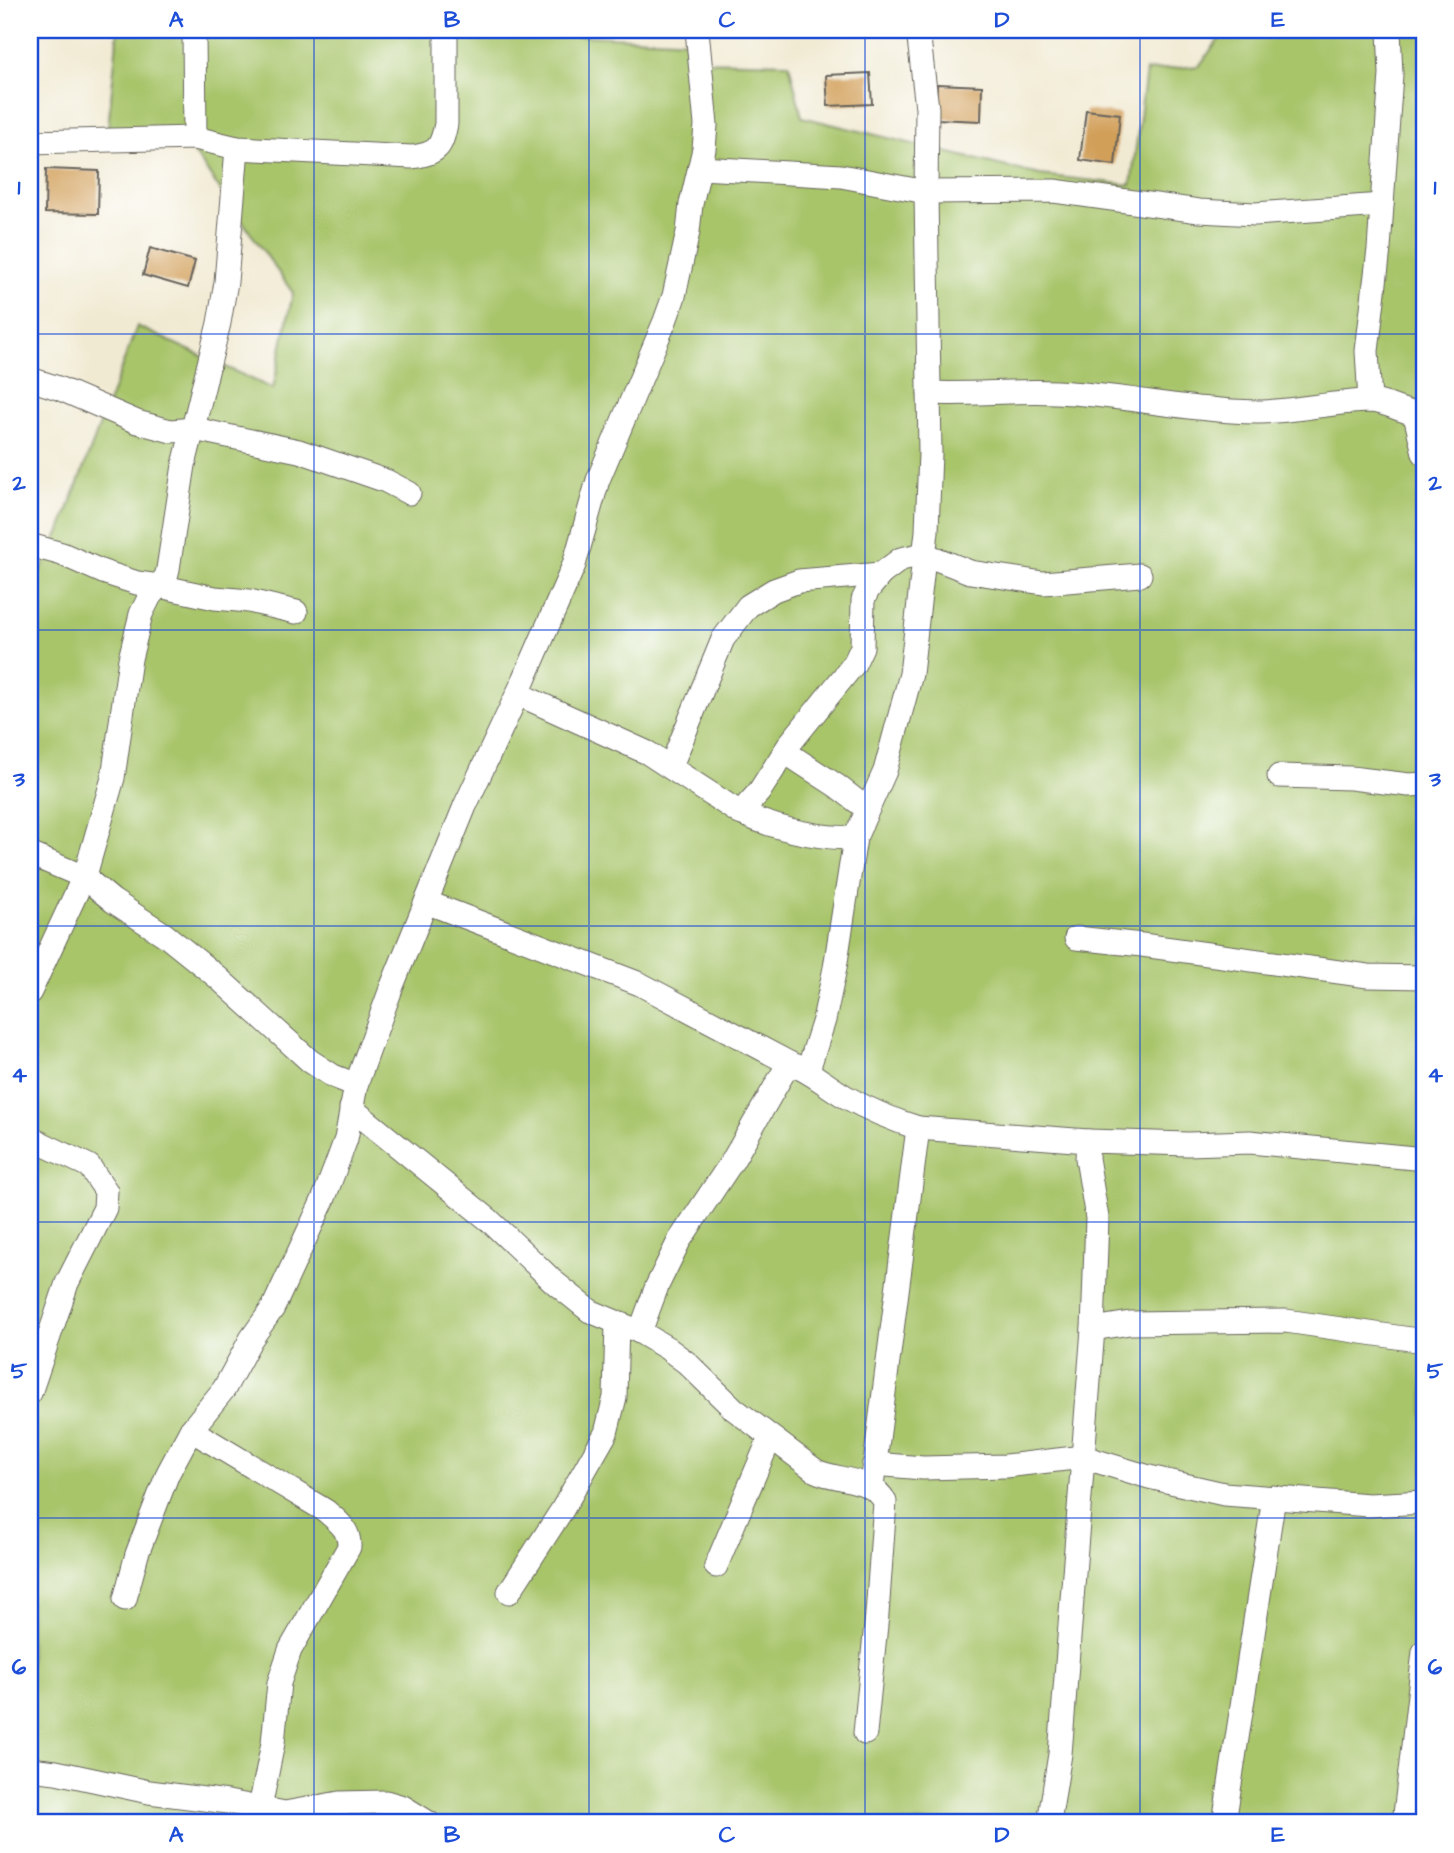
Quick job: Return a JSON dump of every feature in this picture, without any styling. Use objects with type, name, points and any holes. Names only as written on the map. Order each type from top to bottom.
[{"type":"street","points":[[194,30],[195,138]]},
{"type":"street","points":[[30,142],[195,138],[237,148],[412,157],[428,155],[438,148],[446,124],[446,30]]},
{"type":"street","points":[[125,1599],[137,1554],[168,1473],[191,1430],[224,1389],[285,1284],[324,1198],[346,1139],[353,1096],[426,902],[465,806],[518,694],[574,565],[598,480],[674,296],[706,125],[697,30]]},
{"type":"street","points":[[640,1332],[657,1286],[679,1241],[798,1067],[824,1020],[835,968],[855,838],[885,771],[911,674],[924,554],[929,466],[927,108],[918,30]]},
{"type":"street","points":[[1370,401],[1367,351],[1382,205],[1391,74],[1390,30]]},
{"type":"street","points":[[30,992],[84,877],[113,778],[130,659],[141,614],[150,596],[166,577],[168,569],[184,465],[219,323],[226,282],[237,148]]},
{"type":"street","points":[[700,167],[841,176],[926,192],[1054,191],[1173,209],[1255,214],[1382,205]]},
{"type":"street","points":[[30,379],[137,422],[171,431],[194,429],[299,451],[386,481],[409,493]]},
{"type":"street","points":[[929,393],[968,395],[1055,391],[1208,409],[1260,412],[1370,401],[1420,415],[1424,453]]},
{"type":"street","points":[[30,545],[62,554],[137,583],[296,612]]},
{"type":"street","points":[[740,813],[759,792],[785,752],[859,656],[862,647],[863,600],[881,574],[901,559],[924,554],[970,572],[1043,583],[1140,575]]},
{"type":"street","points":[[671,766],[723,639],[748,606],[774,590],[799,581],[881,574]]},
{"type":"street","points":[[518,694],[648,753],[740,813],[796,832],[828,838],[855,838]]},
{"type":"street","points":[[785,752],[867,809]]},
{"type":"street","points":[[1279,776],[1424,784]]},
{"type":"street","points":[[30,855],[84,877],[113,901],[175,943],[310,1062],[333,1076],[572,1297],[590,1311],[640,1332],[687,1363],[734,1409],[770,1438],[826,1475],[873,1475],[923,1468],[1006,1466],[1083,1457],[1149,1477],[1224,1494],[1369,1505],[1424,1502]]},
{"type":"street","points":[[426,902],[640,984],[798,1067],[844,1096],[891,1119],[918,1128],[1088,1141],[1188,1144],[1250,1142],[1424,1159]]},
{"type":"street","points":[[1076,938],[1263,960],[1368,976],[1424,977]]},
{"type":"street","points":[[864,1733],[877,1615],[885,1502],[873,1475],[918,1128]]},
{"type":"street","points":[[30,1138],[89,1166],[106,1191],[105,1208],[67,1283],[30,1393]]},
{"type":"street","points":[[1049,1823],[1059,1754],[1093,1329],[1097,1219],[1087,1158],[1088,1141]]},
{"type":"street","points":[[1093,1329],[1130,1323],[1286,1321],[1424,1341]]},
{"type":"street","points":[[509,1592],[562,1510],[606,1433],[615,1397],[617,1323]]},
{"type":"street","points":[[191,1430],[326,1511],[344,1527],[349,1536],[349,1546],[290,1650],[279,1683],[273,1743],[260,1808]]},
{"type":"street","points":[[716,1566],[770,1438]]},
{"type":"street","points":[[1224,1823],[1274,1497]]},
{"type":"street","points":[[1404,1823],[1424,1652]]},
{"type":"street","points":[[30,1769],[149,1792],[260,1808],[285,1813],[306,1823]]},
{"type":"street","points":[[285,1813],[339,1803],[386,1802],[403,1807],[429,1823]]},
{"type":"green space","points":[[118,30],[454,30],[696,41],[697,61],[789,63],[802,117],[1040,175],[1131,185],[1146,71],[1199,66],[1226,30],[1424,30],[1424,1823],[30,1823],[30,592],[60,531],[137,326],[273,389],[293,293],[190,147],[108,128]]},
{"type":"building","points":[[1144,30],[1180,30],[1179,39],[1144,35]]},
{"type":"building","points":[[870,73],[872,104],[828,106],[826,75]]},
{"type":"building","points":[[937,84],[982,86],[981,121],[936,119]]},
{"type":"building","points":[[1086,110],[1120,114],[1115,165],[1080,160]]},
{"type":"building","points":[[46,169],[99,171],[98,214],[45,213]]},
{"type":"building","points":[[150,248],[195,261],[188,288],[143,275]]}]
